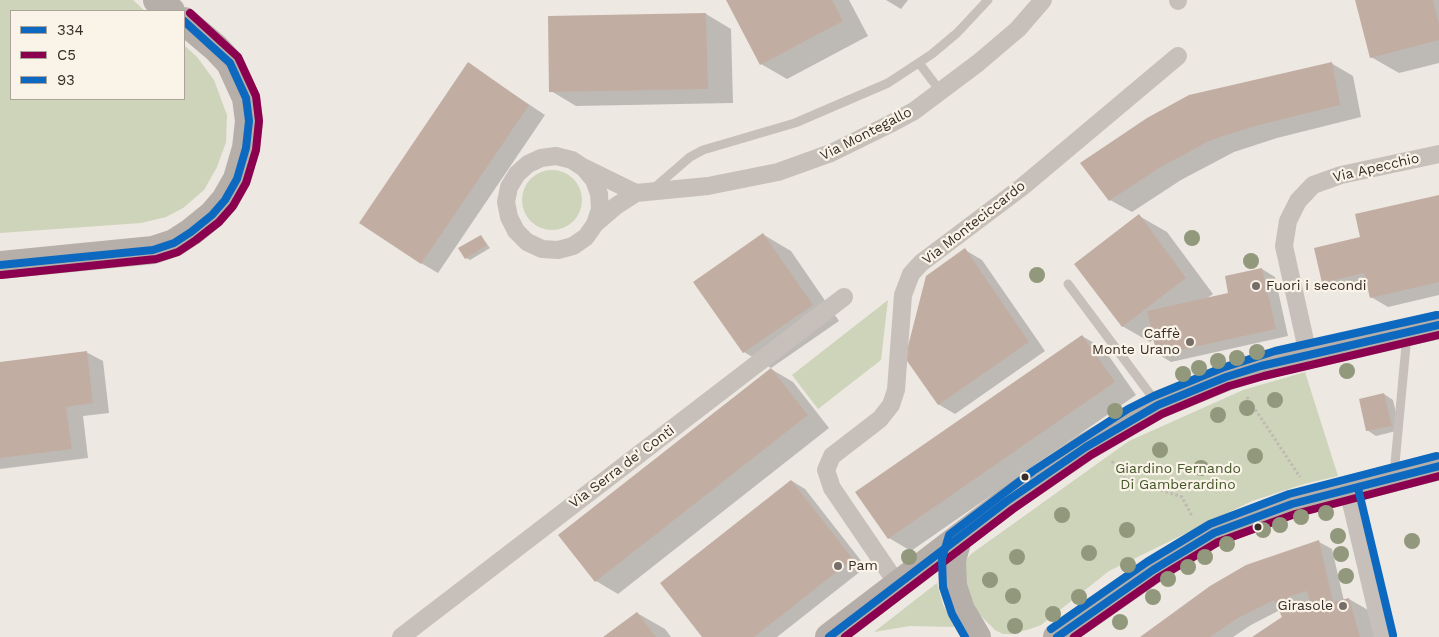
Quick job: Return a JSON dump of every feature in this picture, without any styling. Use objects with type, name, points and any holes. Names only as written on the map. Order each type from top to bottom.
[{"type":"main road","points":[[158,0],[170,10]]},
{"type":"main road","points":[[0,265],[153,250],[174,242],[191,232],[212,215],[225,200],[237,179],[246,148],[249,120],[246,98],[230,63],[216,48],[185,22]]},
{"type":"main road","points":[[829,637],[1007,501],[1098,440],[1158,404],[1236,373],[1308,354],[1439,325]]},
{"type":"main road","points":[[1057,637],[1153,570],[1205,538],[1275,510],[1439,466]]},
{"type":"main road","points":[[958,539],[952,560],[953,586],[963,615],[977,637]]},
{"type":"street","name":"Via Montegallo","points":[[644,192],[584,168],[572,160],[556,156],[541,158],[528,164],[517,174],[509,187],[506,202],[509,218],[516,231],[528,242],[542,249],[558,250],[573,246],[586,237],[595,224],[616,206],[644,192],[730,182],[803,164],[845,147],[884,127],[941,92],[999,46],[1043,0]]},
{"type":"street","name":"Via Monteciccardo","points":[[898,585],[832,488],[826,470],[832,456],[880,419],[891,405],[896,390],[903,295],[911,274],[921,263],[1022,187],[1178,56]]},
{"type":"street","name":"Via Apecchio","points":[[1308,354],[1284,246],[1288,221],[1298,201],[1313,185],[1341,175],[1439,154]]},
{"type":"street","points":[[584,168],[594,180],[599,194],[600,209],[595,224]]},
{"type":"street","name":"Via Serra de' Conti","points":[[401,637],[844,297]]},
{"type":"street","points":[[1348,490],[1383,637]]},
{"type":"lane","name":"Via Montegallo","points":[[644,192],[703,150],[795,123],[888,83],[919,63],[957,33],[988,0]]},
{"type":"lane","points":[[919,63],[941,92]]},
{"type":"lane","points":[[1068,284],[1158,404]]},
{"type":"lane","points":[[1394,477],[1407,332]]},
{"type":"path","points":[[1242,390],[1304,484]]},
{"type":"path","points":[[1098,440],[1122,477],[1182,497],[1205,538]]},
{"type":"green space","points":[[0,0],[133,0],[144,10],[10,10],[10,100],[185,100],[185,46],[197,57],[214,80],[227,115],[226,142],[217,167],[204,190],[183,208],[166,217],[141,223],[0,233]]},
{"type":"green space","points":[[546,170],[558,170],[569,175],[577,183],[582,194],[580,212],[569,225],[558,230],[546,230],[535,225],[527,217],[522,206],[522,194],[527,183],[535,175]]},
{"type":"green space","points":[[888,300],[881,360],[818,409],[792,375]]},
{"type":"green space","name":"Giardino Fernando Di Gamberardino","points":[[1305,372],[1338,476],[1304,484],[1252,501],[1109,571],[1041,625],[1011,634],[1003,634],[995,630],[977,612],[964,580],[965,561],[971,554],[1129,441],[1243,390]]},
{"type":"green space","points":[[937,583],[943,605],[956,627],[910,626],[874,632]]},
{"type":"building","points":[[726,0],[832,0],[843,21],[760,65]]},
{"type":"building","points":[[1355,0],[1433,0],[1439,24],[1439,40],[1370,58]]},
{"type":"building","points":[[706,13],[708,89],[549,92],[548,16]]},
{"type":"building","points":[[468,62],[529,105],[421,264],[359,223]]},
{"type":"building","points":[[1332,62],[1340,105],[1255,126],[1211,140],[1159,168],[1109,201],[1080,163],[1147,118],[1189,95]]},
{"type":"building","points":[[1439,195],[1439,282],[1370,298],[1364,273],[1322,283],[1314,248],[1360,237],[1355,214]]},
{"type":"building","points":[[1139,214],[1186,278],[1122,327],[1074,264]]},
{"type":"building","points":[[763,233],[813,305],[743,353],[693,282]]},
{"type":"building","points":[[481,235],[487,245],[465,259],[458,248]]},
{"type":"building","points":[[965,248],[1029,342],[938,405],[905,358],[926,276]]},
{"type":"building","points":[[1262,268],[1276,329],[1157,355],[1147,311],[1228,293],[1225,276]]},
{"type":"building","points":[[1082,335],[1115,382],[888,539],[855,492]]},
{"type":"building","points":[[87,351],[93,403],[66,407],[72,449],[0,458],[0,362]]},
{"type":"building","points":[[771,368],[808,415],[595,582],[558,535]]},
{"type":"building","points":[[1384,393],[1392,426],[1366,431],[1359,399]]},
{"type":"building","points":[[791,480],[853,559],[754,637],[702,637],[660,583]]},
{"type":"building","points":[[1319,540],[1333,602],[1349,598],[1360,637],[1252,637],[1282,617],[1274,600],[1238,618],[1210,637],[1140,637],[1210,586],[1246,565]],"holes":[[[1307,591],[1311,608],[1293,613],[1288,597]]]},
{"type":"building","points":[[637,612],[656,637],[603,637]]},
{"type":"transit line","name":"C5","points":[[1,275],[156,259],[178,252],[196,240],[219,222],[233,206],[246,183],[256,150],[259,121],[256,96],[238,57],[190,13]]},
{"type":"transit line","name":"334","points":[[0,265],[153,250],[174,243],[191,232],[212,215],[225,200],[237,179],[246,148],[249,121],[246,98],[230,63],[185,22]]},
{"type":"transit line","name":"93","points":[[965,637],[952,614],[943,587],[942,559],[949,535],[1033,471],[1128,409],[1154,396],[1222,368],[1275,351],[1437,315]]},
{"type":"transit line","name":"334","points":[[829,637],[1007,501],[1086,447],[1158,405],[1226,377],[1261,366],[1439,325]]},
{"type":"transit line","name":"C5","points":[[845,637],[1013,509],[1091,455],[1162,414],[1229,386],[1264,376],[1439,335]]},
{"type":"transit line","name":"93","points":[[1051,629],[1147,562],[1210,524],[1289,494],[1436,456]]},
{"type":"transit line","name":"334","points":[[1057,637],[1153,570],[1214,533],[1292,504],[1439,466]]},
{"type":"transit line","name":"C5","points":[[1074,637],[1158,578],[1218,542],[1295,514],[1439,476]]},
{"type":"transit line","name":"93","points":[[1358,488],[1393,635]]},
{"type":"place","name":"Fuori i secondi","points":[[1256,286]]},
{"type":"place","name":"Caffè Monte Urano","points":[[1190,342]]},
{"type":"place","name":"Pam","points":[[838,566]]},
{"type":"place","name":"Girasole","points":[[1343,606]]}]
